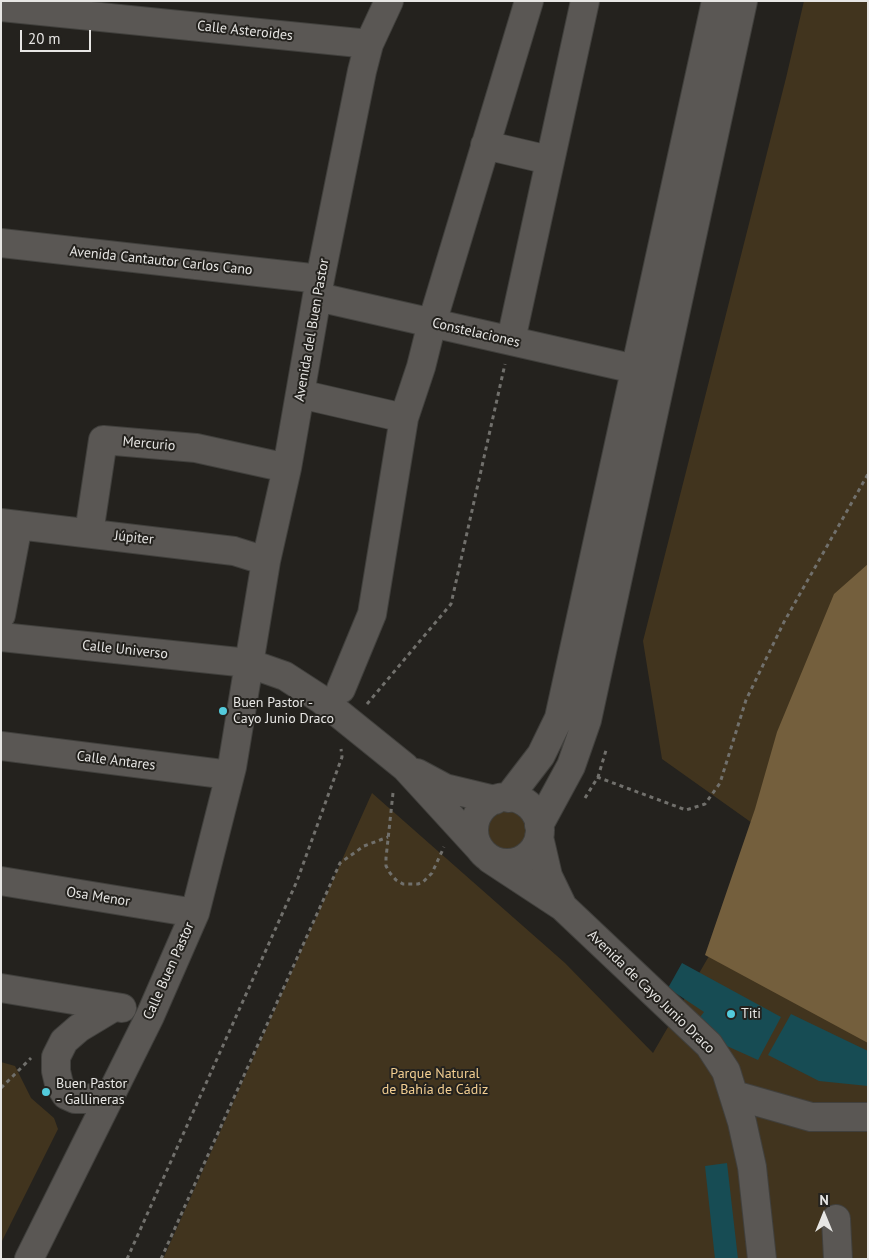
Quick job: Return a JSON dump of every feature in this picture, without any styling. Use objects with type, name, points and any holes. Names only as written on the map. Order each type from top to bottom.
[{"type":"street","name":"Avenida del Buen Pastor","points":[[248,662],[362,71],[369,44],[389,1]]},
{"type":"street","points":[[349,703],[372,614],[404,418],[421,367],[432,323],[529,1]]},
{"type":"street","points":[[511,340],[585,1]]},
{"type":"street","points":[[502,799],[540,755],[559,718],[716,1]]},
{"type":"street","points":[[539,831],[536,814],[529,806],[519,800],[502,799],[486,805],[476,820],[474,830],[485,854],[500,862],[510,863],[520,860],[529,854],[536,846],[539,831],[571,766],[587,720],[743,1]]},
{"type":"street","name":"Calle Asteroides","points":[[1,7],[369,44]]},
{"type":"street","points":[[485,145],[549,160]]},
{"type":"street","name":"Avenida Cantautor Carlos Cano","points":[[1,243],[319,288]]},
{"type":"street","name":"Constelaciones","points":[[319,288],[432,323],[635,370]]},
{"type":"street","points":[[300,394],[404,418]]},
{"type":"street","name":"Mercurio","points":[[89,533],[103,440],[196,448],[286,468]]},
{"type":"street","points":[[1,615],[9,524]]},
{"type":"street","name":"Júpiter","points":[[9,524],[234,551],[266,561]]},
{"type":"street","name":"Calle Universo","points":[[1,637],[248,662]]},
{"type":"street","name":"Avenida de Cayo Junio Draco","points":[[248,662],[285,676],[322,700],[349,703],[485,854],[564,907],[709,1045],[726,1071],[752,1167],[762,1259]]},
{"type":"street","name":"Calle Buen Pastor","points":[[29,1259],[150,1016],[195,913],[230,775],[248,662]]},
{"type":"street","name":"Calle Antares","points":[[1,746],[230,775]]},
{"type":"street","name":"Avenida de Cayo Junio Draco","points":[[405,767],[445,788],[502,799]]},
{"type":"street","name":"Avenida de Cayo Junio Draco","points":[[539,831],[548,876],[564,907]]},
{"type":"street","name":"Osa Menor","points":[[1,882],[195,913]]},
{"type":"street","points":[[1,988],[114,1007],[150,1016]]},
{"type":"street","points":[[110,1096],[75,1099],[66,1095],[59,1084],[56,1071],[56,1057],[64,1041],[71,1034],[114,1007]]},
{"type":"street","points":[[734,1096],[811,1117],[868,1117]]},
{"type":"street","points":[[836,1219],[838,1259]]},
{"type":"path","points":[[127,1259],[297,881],[342,757],[349,703],[451,604],[511,340]]},
{"type":"path","points":[[563,780],[588,794],[598,777],[686,810],[705,804],[720,783],[746,700],[780,631],[868,474]]},
{"type":"path","points":[[405,767],[393,789],[386,858],[386,866],[396,880],[403,884],[412,885],[423,882],[432,873],[455,822]]},
{"type":"path","points":[[161,1259],[340,863],[364,846],[388,837]]},
{"type":"green space","name":"Parque Natural de Bahía de Cádiz","points":[[804,1],[868,1],[868,1259],[163,1259],[372,793],[565,963],[653,1053],[776,840],[662,759],[643,641]]},
{"type":"green space","points":[[511,807],[515,808],[525,817],[528,821],[528,839],[519,849],[511,853],[501,853],[493,849],[484,839],[483,825],[487,817],[497,808]]},
{"type":"green space","points":[[1,1062],[15,1066],[31,1098],[54,1118],[58,1129],[1,1243]]},
{"type":"shaded area","points":[[868,564],[868,1043],[705,955],[755,809],[777,732],[834,594]]},
{"type":"building","points":[[682,963],[781,1017],[758,1060],[718,1042],[697,1021],[704,1012],[668,988]]},
{"type":"building","points":[[791,1014],[868,1051],[868,1086],[819,1081],[768,1055]]},
{"type":"building","points":[[727,1163],[738,1259],[715,1259],[705,1166]]},
{"type":"place","name":"Buen Pastor - Cayo Junio Draco","points":[[223,711]]},
{"type":"place","name":"Titi","points":[[731,1014]]},
{"type":"place","name":"Buen Pastor - Gallineras","points":[[46,1092]]}]
